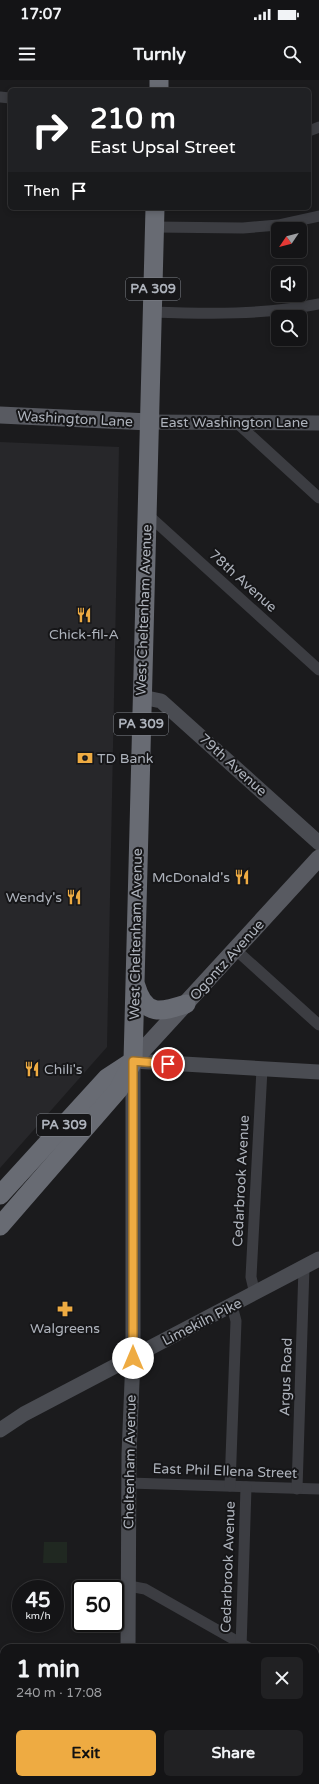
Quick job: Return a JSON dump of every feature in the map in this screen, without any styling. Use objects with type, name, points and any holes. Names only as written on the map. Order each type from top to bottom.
[{"type":"highway","name":"West Cheltenham Avenue","points":[[133,1061],[155,210]]},
{"type":"highway","points":[[136,986],[143,1002],[156,1011],[163,1012],[186,1004]]},
{"type":"highway","name":"Ogontz Avenue","points":[[0,1195],[107,1078],[133,1061]]},
{"type":"highway","name":"Ogontz Avenue","points":[[0,1226],[119,1089],[133,1061]]},
{"type":"main road","name":"Washington Lane","points":[[0,415],[149,422]]},
{"type":"main road","name":"Ogontz Avenue","points":[[133,1061],[319,858]]},
{"type":"street","points":[[155,227],[242,228],[278,225],[319,216]]},
{"type":"street","points":[[152,312],[250,313],[295,309],[319,304]]},
{"type":"street","name":"East Washington Lane","points":[[149,422],[319,423]]},
{"type":"street","points":[[237,423],[319,498]]},
{"type":"street","name":"78th Avenue","points":[[147,514],[319,670]]},
{"type":"street","name":"79th Avenue","points":[[142,697],[161,701],[319,843]]},
{"type":"street","points":[[236,950],[319,1025]]},
{"type":"street","points":[[133,1061],[319,1072]]},
{"type":"street","name":"Cheltenham Avenue","points":[[128,1644],[129,1483],[133,1358],[133,1061]]},
{"type":"street","name":"Cedarbrook Avenue","points":[[255,1294],[251,1277],[262,1069]]},
{"type":"street","name":"Limekiln Pike","points":[[0,1430],[24,1414],[133,1358],[202,1320],[255,1294],[319,1259]]},
{"type":"street","name":"Argus Road","points":[[297,1489],[304,1267]]},
{"type":"street","name":"Cedarbrook Avenue","points":[[230,1486],[236,1321],[232,1306]]},
{"type":"street","name":"East Phil Ellena Street","points":[[129,1483],[319,1490]]},
{"type":"street","name":"Cedarbrook Avenue","points":[[244,1644],[246,1487]]},
{"type":"street","points":[[129,1586],[145,1589],[241,1644]]},
{"type":"shaded area","points":[[0,442],[119,447],[107,1047],[0,1168]]},
{"type":"shaded area","points":[[44,1542],[67,1542],[67,1563],[43,1563]]},
{"type":"place","name":"Chick-fil-A","points":[[84,615]]},
{"type":"place","name":"TD Bank","points":[[85,758]]},
{"type":"place","name":"McDonald's","points":[[242,877]]},
{"type":"place","name":"Wendy's","points":[[74,897]]},
{"type":"place","name":"Chili's","points":[[32,1069]]},
{"type":"place","name":"Walgreens","points":[[65,1309]]},
{"type":"route","points":[[133,1358],[133,1061],[168,1064]]}]
